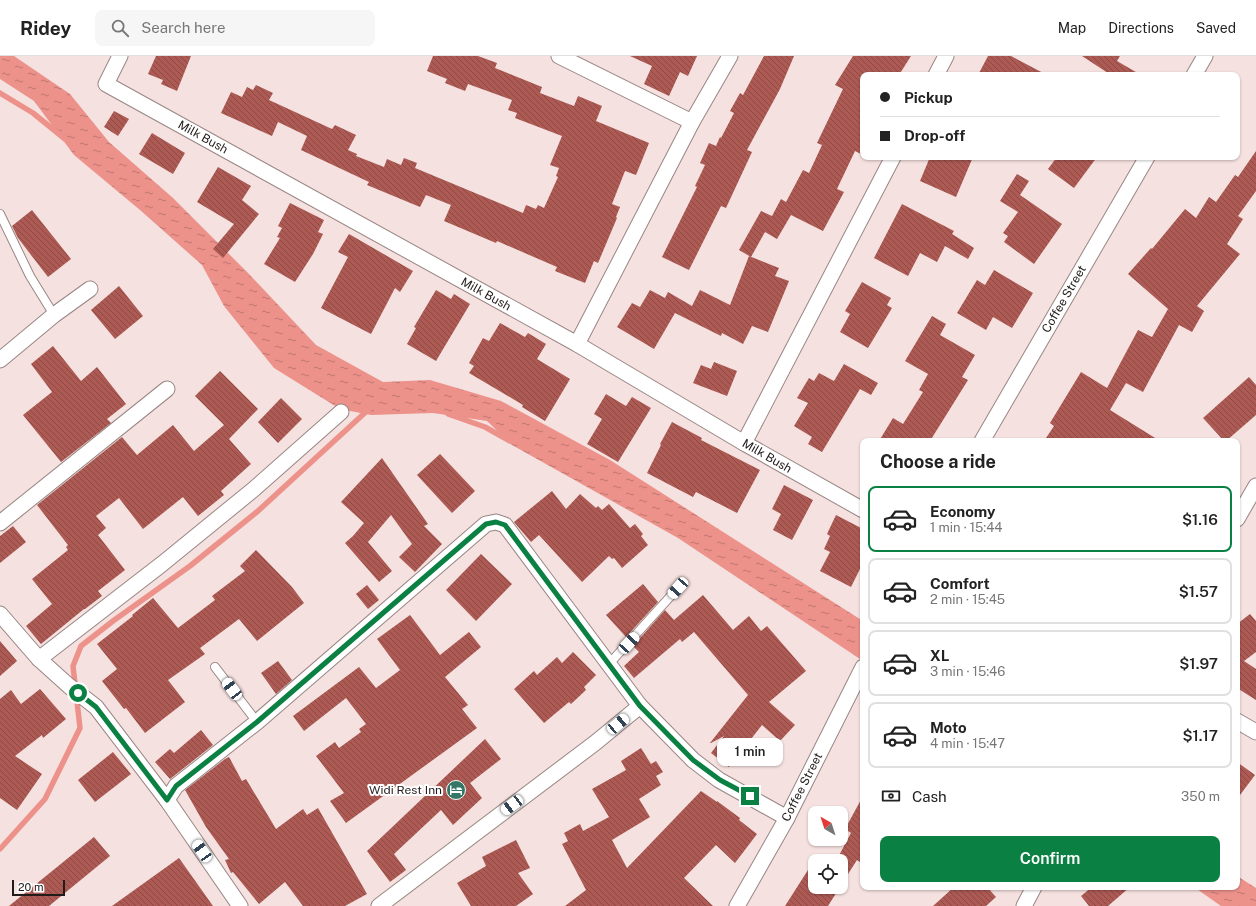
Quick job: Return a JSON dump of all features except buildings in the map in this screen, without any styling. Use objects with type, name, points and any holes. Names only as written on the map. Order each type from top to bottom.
[{"type":"street","name":"Milk Bush","points":[[120,56],[106,84],[577,344],[744,443],[860,508]]},
{"type":"street","points":[[559,56],[692,122]]},
{"type":"street","points":[[577,344],[692,122],[730,56]]},
{"type":"street","points":[[938,72],[946,56]]},
{"type":"street","points":[[1196,72],[1205,56]]},
{"type":"street","points":[[744,443],[891,160]]},
{"type":"street","name":"Coffee Street","points":[[984,438],[1145,160]]},
{"type":"street","points":[[0,360],[54,315],[90,289]]},
{"type":"street","points":[[0,523],[167,390]]},
{"type":"street","points":[[39,659],[162,564],[248,494],[341,412]]},
{"type":"street","points":[[1240,514],[1256,486]]},
{"type":"street","points":[[167,800],[176,786],[257,722],[486,524],[496,522],[505,525],[640,706],[693,760],[720,780],[787,818]]},
{"type":"street","points":[[0,614],[39,659],[69,686],[96,707],[167,800],[240,906]]},
{"type":"street","name":"Coffee Street","points":[[737,906],[787,818],[860,672]]},
{"type":"street","points":[[379,906],[595,743],[640,706]]},
{"type":"street","points":[[1240,723],[1256,732]]},
{"type":"street","points":[[1024,906],[1032,890]]},
{"type":"lane","points":[[0,214],[30,276],[54,315]]},
{"type":"lane","points":[[609,664],[678,588]]},
{"type":"lane","points":[[215,667],[257,722]]},
{"type":"water","points":[[0,56],[14,56],[70,94],[109,142],[173,198],[249,274],[316,345],[383,382],[430,380],[501,401],[610,460],[860,619],[860,659],[678,538],[512,445],[487,421],[433,413],[371,415],[340,409],[274,368],[224,306],[202,265],[140,210],[74,155],[34,101],[0,79]]},
{"type":"water","points":[[1240,878],[1256,888],[1256,906],[1221,906],[1198,890],[1240,890]]},
{"type":"waterway","points":[[0,93],[33,113],[65,139]]},
{"type":"waterway","points":[[0,849],[45,799],[80,728],[73,666],[81,646],[113,621],[190,566],[258,511],[369,409]]},
{"type":"waterway","points":[[448,414],[485,427],[510,441]]},
{"type":"place","name":"Widi Rest Inn","points":[[456,790]]},
{"type":"route","points":[[78,693],[96,707],[167,800],[176,786],[257,722],[486,524],[496,522],[505,525],[640,706],[693,760],[720,780],[750,796]]}]
